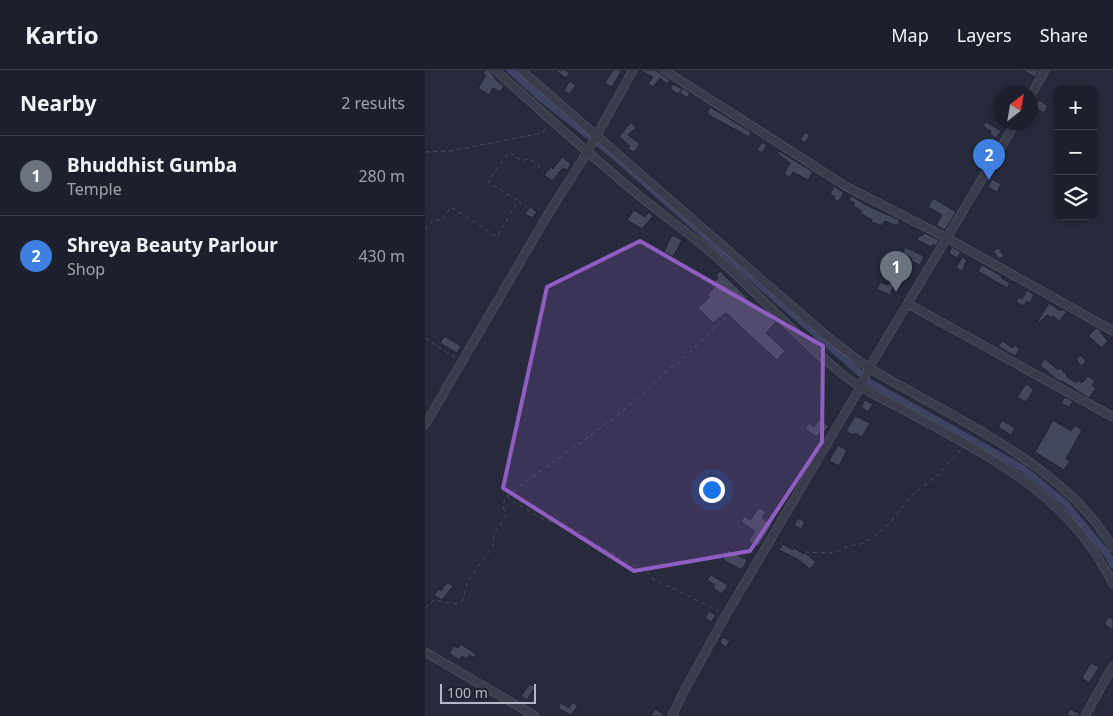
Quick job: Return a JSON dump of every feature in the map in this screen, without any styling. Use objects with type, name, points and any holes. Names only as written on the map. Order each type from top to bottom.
[{"type":"street","points":[[495,70],[552,120],[589,149],[630,188],[713,254],[836,369],[861,386],[969,446],[1015,474],[1045,496],[1074,525],[1105,568],[1113,584]]},
{"type":"street","points":[[521,70],[823,333],[869,368],[1011,450],[1050,478],[1081,506],[1105,534],[1113,548]]},
{"type":"street","points":[[425,425],[547,216],[589,149],[633,70]]},
{"type":"street","points":[[664,70],[847,187],[947,238],[1113,331]]},
{"type":"street","points":[[1037,85],[1045,70]]},
{"type":"street","points":[[672,716],[726,615],[861,386],[869,368],[1011,130]]},
{"type":"street","points":[[908,304],[1113,417]]},
{"type":"street","points":[[425,652],[535,716]]},
{"type":"street","points":[[1085,716],[1113,666]]},
{"type":"path","points":[[425,152],[450,151],[542,132],[552,120]]},
{"type":"path","points":[[527,207],[488,182],[509,152],[521,161],[526,159],[532,160],[544,172]]},
{"type":"path","points":[[425,230],[434,218],[441,221],[451,207],[497,237],[518,201]]},
{"type":"path","points":[[425,608],[434,600],[456,604],[463,600],[467,582],[490,550],[494,542],[493,534],[506,516],[503,508],[507,496],[641,396],[673,365],[680,362],[753,290]]},
{"type":"path","points":[[425,338],[462,361]]},
{"type":"path","points":[[805,552],[833,553],[871,539],[889,524],[912,495],[939,474],[961,449],[969,446]]},
{"type":"path","points":[[507,496],[510,500],[543,519],[580,532],[593,543],[651,575],[653,579],[726,615]]},
{"type":"highlighted area","points":[[640,241],[823,346],[822,442],[750,551],[634,571],[503,488],[547,287]]},
{"type":"building","points":[[485,70],[489,70],[496,80],[504,86],[500,92],[493,88],[489,95],[478,88],[486,75],[483,74]]},
{"type":"building","points":[[555,70],[565,70],[570,73],[566,78]]},
{"type":"building","points":[[613,70],[622,70],[612,87],[605,83]]},
{"type":"building","points":[[639,70],[655,70],[670,80],[667,84],[660,78],[653,87],[648,84],[653,77]]},
{"type":"building","points":[[1022,70],[1039,70],[1035,77]]},
{"type":"building","points":[[570,81],[576,86],[569,94],[564,90]]},
{"type":"building","points":[[673,84],[682,89],[678,94],[670,89]]},
{"type":"building","points":[[682,88],[690,93],[687,98],[680,93]]},
{"type":"building","points":[[1039,100],[1048,106],[1044,113],[1038,109]]},
{"type":"building","points":[[710,107],[751,132],[749,137],[707,114]]},
{"type":"building","points":[[631,122],[636,128],[628,135],[640,144],[634,152],[628,149],[630,146],[619,137]]},
{"type":"building","points":[[986,122],[993,126],[993,130],[1001,131],[996,138],[990,134],[991,131],[983,126]]},
{"type":"building","points":[[805,132],[810,135],[805,143],[800,140]]},
{"type":"building","points":[[762,142],[767,145],[762,153],[757,150]]},
{"type":"building","points":[[779,151],[813,172],[808,180],[793,172],[790,177],[784,174],[790,163],[777,153]]},
{"type":"building","points":[[562,157],[571,164],[567,170],[563,168],[552,181],[544,175],[551,167],[553,169]]},
{"type":"building","points":[[992,179],[1001,184],[997,192],[988,187]]},
{"type":"building","points":[[834,186],[844,193],[838,202],[830,194]]},
{"type":"building","points":[[851,196],[870,207],[900,220],[897,226],[885,221],[881,226],[871,222],[872,220],[860,213],[862,211],[853,206],[855,203],[849,200]]},
{"type":"building","points":[[933,198],[956,212],[945,230],[936,225],[942,215],[928,207]]},
{"type":"building","points":[[530,207],[537,212],[532,218],[525,214]]},
{"type":"building","points":[[634,210],[645,217],[649,212],[653,216],[642,229],[627,220]]},
{"type":"building","points":[[925,233],[939,240],[936,246],[933,244],[932,247],[917,240],[920,235],[922,236]]},
{"type":"building","points":[[672,235],[682,240],[673,257],[664,252]]},
{"type":"building","points":[[905,247],[924,256],[920,265],[911,261],[912,258],[903,253]]},
{"type":"building","points":[[952,247],[961,252],[957,258],[949,253]]},
{"type":"building","points":[[999,248],[1004,256],[999,259],[993,251]]},
{"type":"building","points":[[962,257],[967,260],[962,271],[956,268]]},
{"type":"building","points":[[982,265],[1002,276],[1001,278],[1010,283],[1007,288],[978,271]]},
{"type":"building","points":[[720,271],[749,300],[776,322],[766,333],[785,351],[777,360],[726,313],[713,323],[698,308],[710,297],[707,295],[715,287],[712,284],[718,278],[716,276]]},
{"type":"building","points":[[890,276],[897,277],[890,295],[877,289],[880,282],[888,285]]},
{"type":"building","points":[[1027,290],[1034,295],[1030,303],[1027,301],[1023,306],[1016,302],[1019,297],[1022,299]]},
{"type":"building","points":[[1049,303],[1060,311],[1062,309],[1067,312],[1059,321],[1053,316],[1052,318],[1047,315],[1039,323],[1038,321]]},
{"type":"building","points":[[1096,328],[1101,331],[1108,341],[1102,348],[1088,336]]},
{"type":"building","points":[[444,336],[461,346],[457,353],[440,343]]},
{"type":"building","points":[[1003,341],[1012,348],[1014,345],[1020,349],[1015,356],[998,346]]},
{"type":"building","points":[[1081,355],[1086,361],[1081,366],[1076,359]]},
{"type":"building","points":[[1045,359],[1058,370],[1060,368],[1066,376],[1076,383],[1078,380],[1082,383],[1088,376],[1095,381],[1092,386],[1096,388],[1089,398],[1056,379],[1040,365]]},
{"type":"building","points":[[1026,384],[1034,389],[1026,402],[1017,397]]},
{"type":"building","points":[[1065,397],[1073,401],[1069,407],[1061,403]]},
{"type":"building","points":[[865,400],[873,404],[868,412],[861,407]]},
{"type":"building","points":[[855,416],[870,423],[862,437],[846,431]]},
{"type":"building","points":[[819,419],[829,426],[824,432],[821,430],[817,437],[805,429],[809,423],[814,427]]},
{"type":"building","points":[[1002,420],[1015,428],[1011,435],[998,427]]},
{"type":"building","points":[[1053,420],[1071,431],[1075,425],[1082,430],[1066,459],[1070,461],[1064,470],[1035,452]]},
{"type":"building","points":[[838,445],[847,450],[839,466],[829,461]]},
{"type":"building","points":[[759,508],[766,512],[762,518],[772,525],[758,547],[749,541],[755,531],[741,522],[744,516],[750,520]]},
{"type":"building","points":[[798,518],[805,522],[801,529],[794,525]]},
{"type":"building","points":[[783,544],[793,550],[794,548],[805,553],[816,562],[810,569],[799,560],[779,550]]},
{"type":"building","points":[[729,550],[747,560],[742,570],[723,560]]},
{"type":"building","points":[[711,575],[728,585],[722,594],[713,588],[715,585],[707,580]]},
{"type":"building","points":[[447,582],[453,586],[442,600],[434,595],[438,589],[441,591]]},
{"type":"building","points":[[709,611],[716,615],[711,622],[705,618]]},
{"type":"building","points":[[1109,617],[1113,620],[1113,630],[1104,624]]},
{"type":"building","points":[[722,637],[730,640],[726,647],[720,643]]},
{"type":"building","points":[[461,644],[476,654],[474,658],[469,655],[467,659],[462,656],[459,660],[449,653],[454,646],[458,648]]},
{"type":"building","points":[[1091,663],[1099,667],[1089,683],[1082,678]]},
{"type":"building","points":[[530,684],[535,687],[527,700],[521,696]]},
{"type":"building","points":[[573,702],[578,706],[571,715],[558,708],[561,703],[569,708]]},
{"type":"building","points":[[655,709],[666,716],[651,716]]},
{"type":"building","points":[[1070,709],[1080,714],[1079,716],[1067,716]]},
{"type":"waterway","points":[[510,70],[536,94],[612,154],[860,373]]},
{"type":"waterway","points":[[869,382],[1022,468],[1065,503],[1108,555],[1113,565]]},
{"type":"place","name":"Shreya Beauty Parlour","points":[[989,180]]},
{"type":"place","name":"Bhuddhist Gumba","points":[[896,292]]}]
